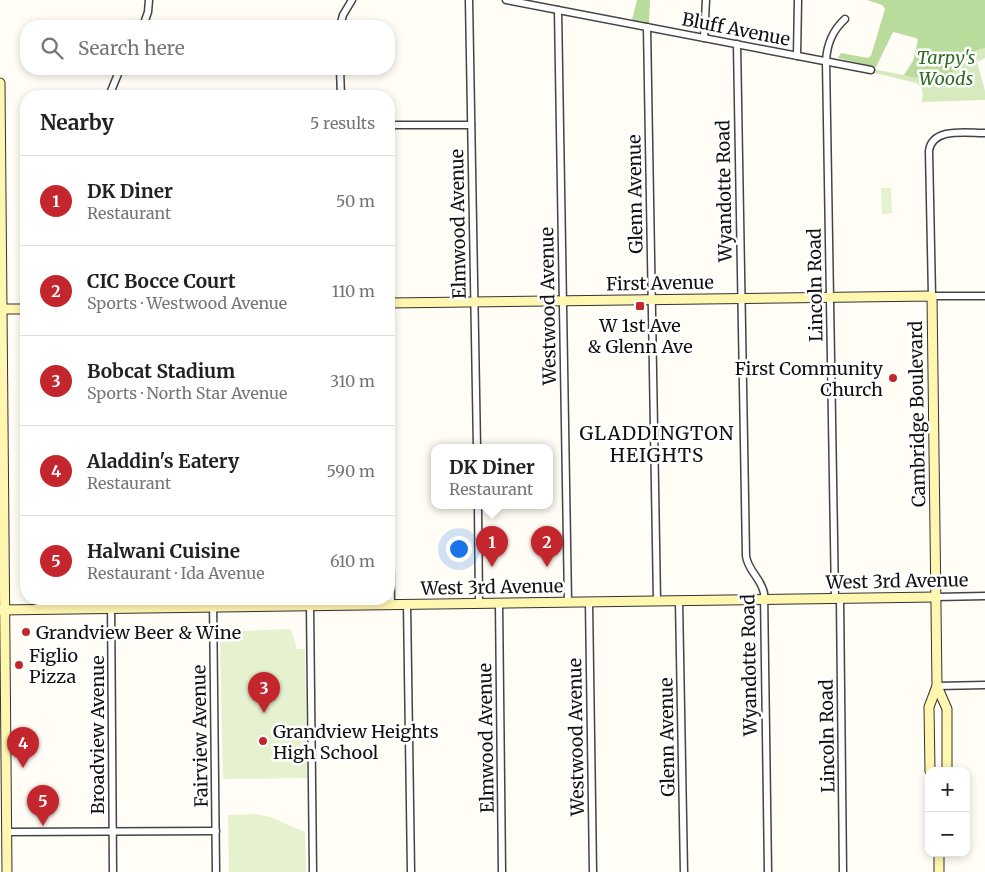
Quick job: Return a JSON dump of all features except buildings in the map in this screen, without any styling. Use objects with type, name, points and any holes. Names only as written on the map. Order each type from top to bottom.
[{"type":"street","points":[[144,20],[149,0]]},
{"type":"street","points":[[342,20],[352,0]]},
{"type":"street","name":"Elmwood Avenue","points":[[469,0],[477,444]]},
{"type":"street","name":"Bluff Avenue","points":[[506,0],[871,70]]},
{"type":"street","name":"Westwood Avenue","points":[[555,0],[568,602]]},
{"type":"street","points":[[704,38],[706,0]]},
{"type":"street","points":[[797,56],[798,0]]},
{"type":"street","name":"Lincoln Road","points":[[843,872],[826,61],[827,45],[831,36],[846,19]]},
{"type":"street","name":"Glenn Avenue","points":[[647,27],[658,601]]},
{"type":"street","name":"Wyandotte Road","points":[[737,44],[746,556],[747,564],[761,581],[764,600],[768,872]]},
{"type":"street","points":[[111,90],[118,75]]},
{"type":"street","points":[[340,75],[341,90]]},
{"type":"street","points":[[0,83],[3,609],[7,832],[4,853],[8,872]]},
{"type":"street","points":[[395,125],[471,124]]},
{"type":"street","name":"Cambridge Boulevard","points":[[930,767],[929,707],[937,686],[929,151],[932,142],[940,135],[985,133]]},
{"type":"street","points":[[932,296],[985,296]]},
{"type":"street","name":"First Avenue","points":[[395,304],[932,296]]},
{"type":"street","points":[[1,309],[20,308]]},
{"type":"street","points":[[478,509],[479,603]]},
{"type":"street","name":"West 3rd Avenue","points":[[395,604],[985,596]]},
{"type":"street","name":"Glenn Avenue","points":[[680,601],[684,872]]},
{"type":"street","name":"Westwood Avenue","points":[[589,602],[593,872]]},
{"type":"street","name":"Elmwood Avenue","points":[[499,603],[502,872]]},
{"type":"street","points":[[407,604],[411,872]]},
{"type":"street","name":"West 3rd Avenue","points":[[3,609],[89,605]]},
{"type":"street","name":"Broadview Avenue","points":[[111,605],[113,872]]},
{"type":"street","name":"Fairview Avenue","points":[[213,605],[216,872]]},
{"type":"street","points":[[305,605],[314,872]]},
{"type":"street","points":[[937,686],[985,685]]},
{"type":"street","name":"Cambridge Boulevard","points":[[937,686],[947,710],[947,767]]},
{"type":"street","points":[[7,832],[216,831]]},
{"type":"street","points":[[939,857],[939,872]]},
{"type":"green space","points":[[637,0],[650,0],[649,23],[632,20]]},
{"type":"green space","points":[[867,0],[985,0],[985,48],[975,51],[968,56],[949,75],[937,79],[924,79],[904,75],[913,61],[918,40],[893,32],[876,67],[838,58],[841,53],[868,58],[871,56],[885,9],[882,5]]},
{"type":"green space","name":"Tarpy's Woods","points":[[954,0],[985,0],[985,58],[977,62],[985,91],[985,100],[922,102],[922,91],[916,83],[871,72],[872,69],[904,75]]},
{"type":"green space","points":[[881,188],[891,188],[892,213],[882,214]]},
{"type":"green space","points":[[291,629],[297,649],[305,649],[307,778],[223,779],[220,641],[229,641],[240,631]]},
{"type":"green space","points":[[256,814],[270,817],[305,832],[306,872],[229,872],[228,815]]},
{"type":"place","name":"W 1st Ave & Glenn Ave","points":[[640,306]]},
{"type":"place","name":"First Community Church","points":[[893,378]]},
{"type":"place","name":"DK Diner","points":[[492,567]]},
{"type":"place","name":"CIC Bocce Court","points":[[547,567]]},
{"type":"place","name":"Grandview Beer & Wine","points":[[26,632]]},
{"type":"place","name":"Figlio Pizza","points":[[19,665]]},
{"type":"place","name":"Bobcat Stadium","points":[[264,713]]},
{"type":"place","name":"Grandview Heights High School","points":[[263,741]]},
{"type":"place","name":"Aladdin's Eatery","points":[[23,768]]},
{"type":"place","name":"Halwani Cuisine","points":[[43,826]]},
{"type":"district","name":"GLADDINGTON HEIGHTS","points":[[657,444]]}]
